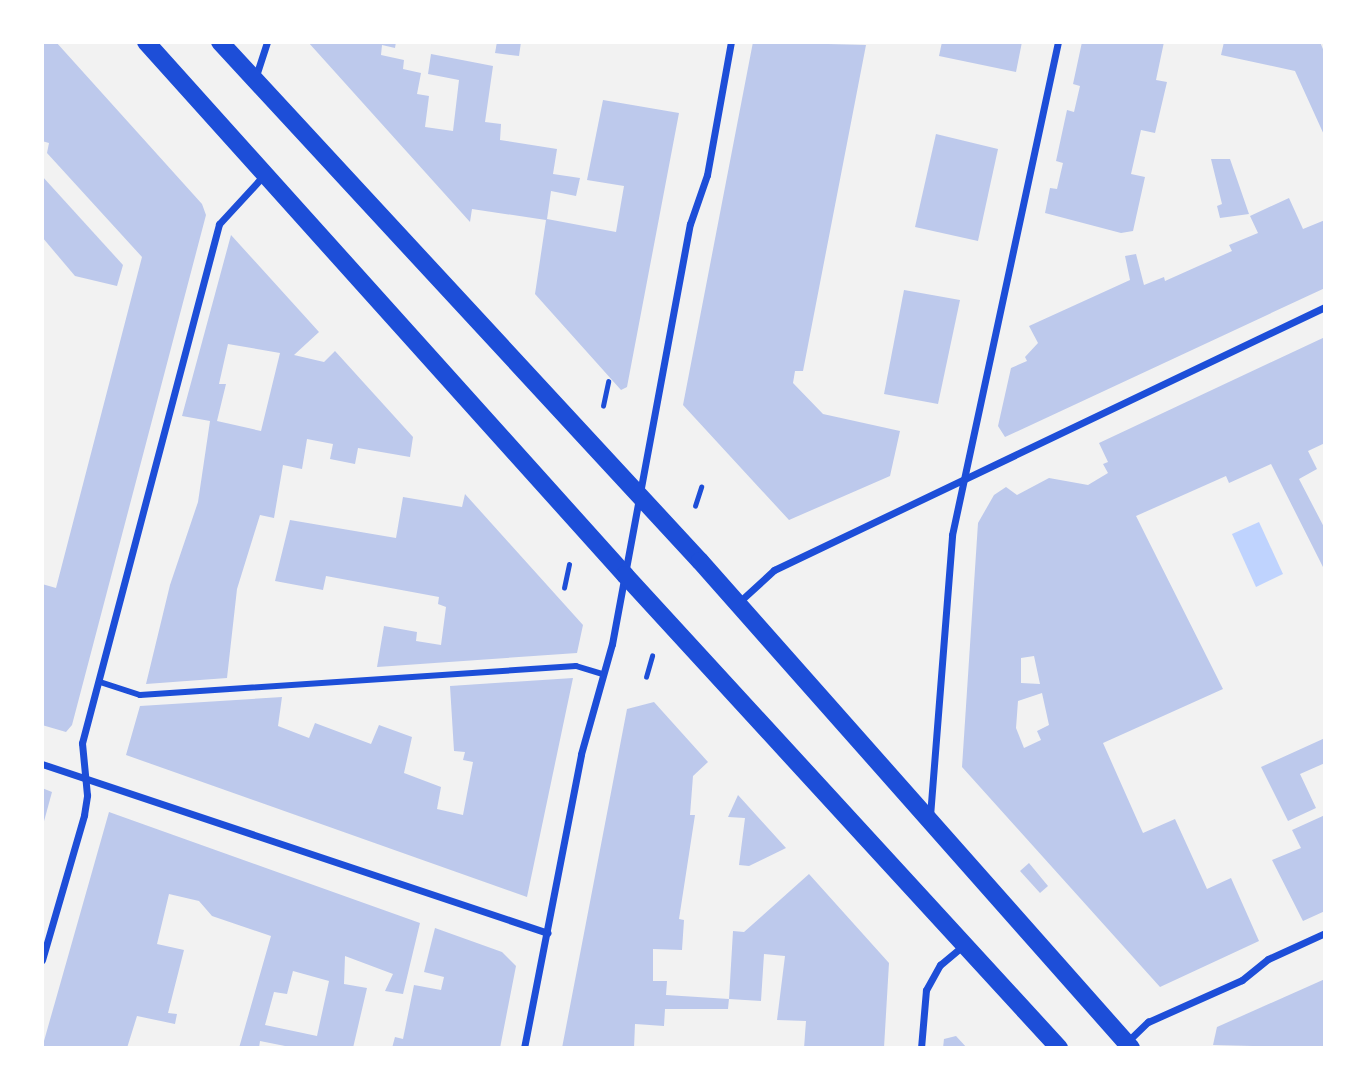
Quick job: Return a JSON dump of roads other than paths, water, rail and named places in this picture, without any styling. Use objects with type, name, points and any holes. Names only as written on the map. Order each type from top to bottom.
[{"type":"main road","points":[[146,42],[625,575],[1059,1048]]},
{"type":"main road","points":[[220,42],[738,604],[1129,1045]]},
{"type":"street","points":[[255,80],[267,42]]},
{"type":"street","points":[[524,1048],[581,754],[603,674],[625,575],[690,224],[706,175],[731,42]]},
{"type":"street","points":[[930,821],[952,535],[962,478],[1058,42]]},
{"type":"street","points":[[42,960],[84,815],[86,778],[82,743],[219,224],[266,174]]},
{"type":"street","points":[[738,604],[774,570],[1325,307]]},
{"type":"street","points":[[100,682],[140,695],[576,666],[603,674]]},
{"type":"street","points":[[42,764],[548,933]]},
{"type":"street","points":[[1129,1045],[1148,1022],[1242,980],[1268,959],[1325,933]]},
{"type":"street","points":[[920,1048],[926,990],[940,965],[965,944]]},
{"type":"water","points":[[1259,522],[1283,574],[1256,587],[1232,534]]}]
